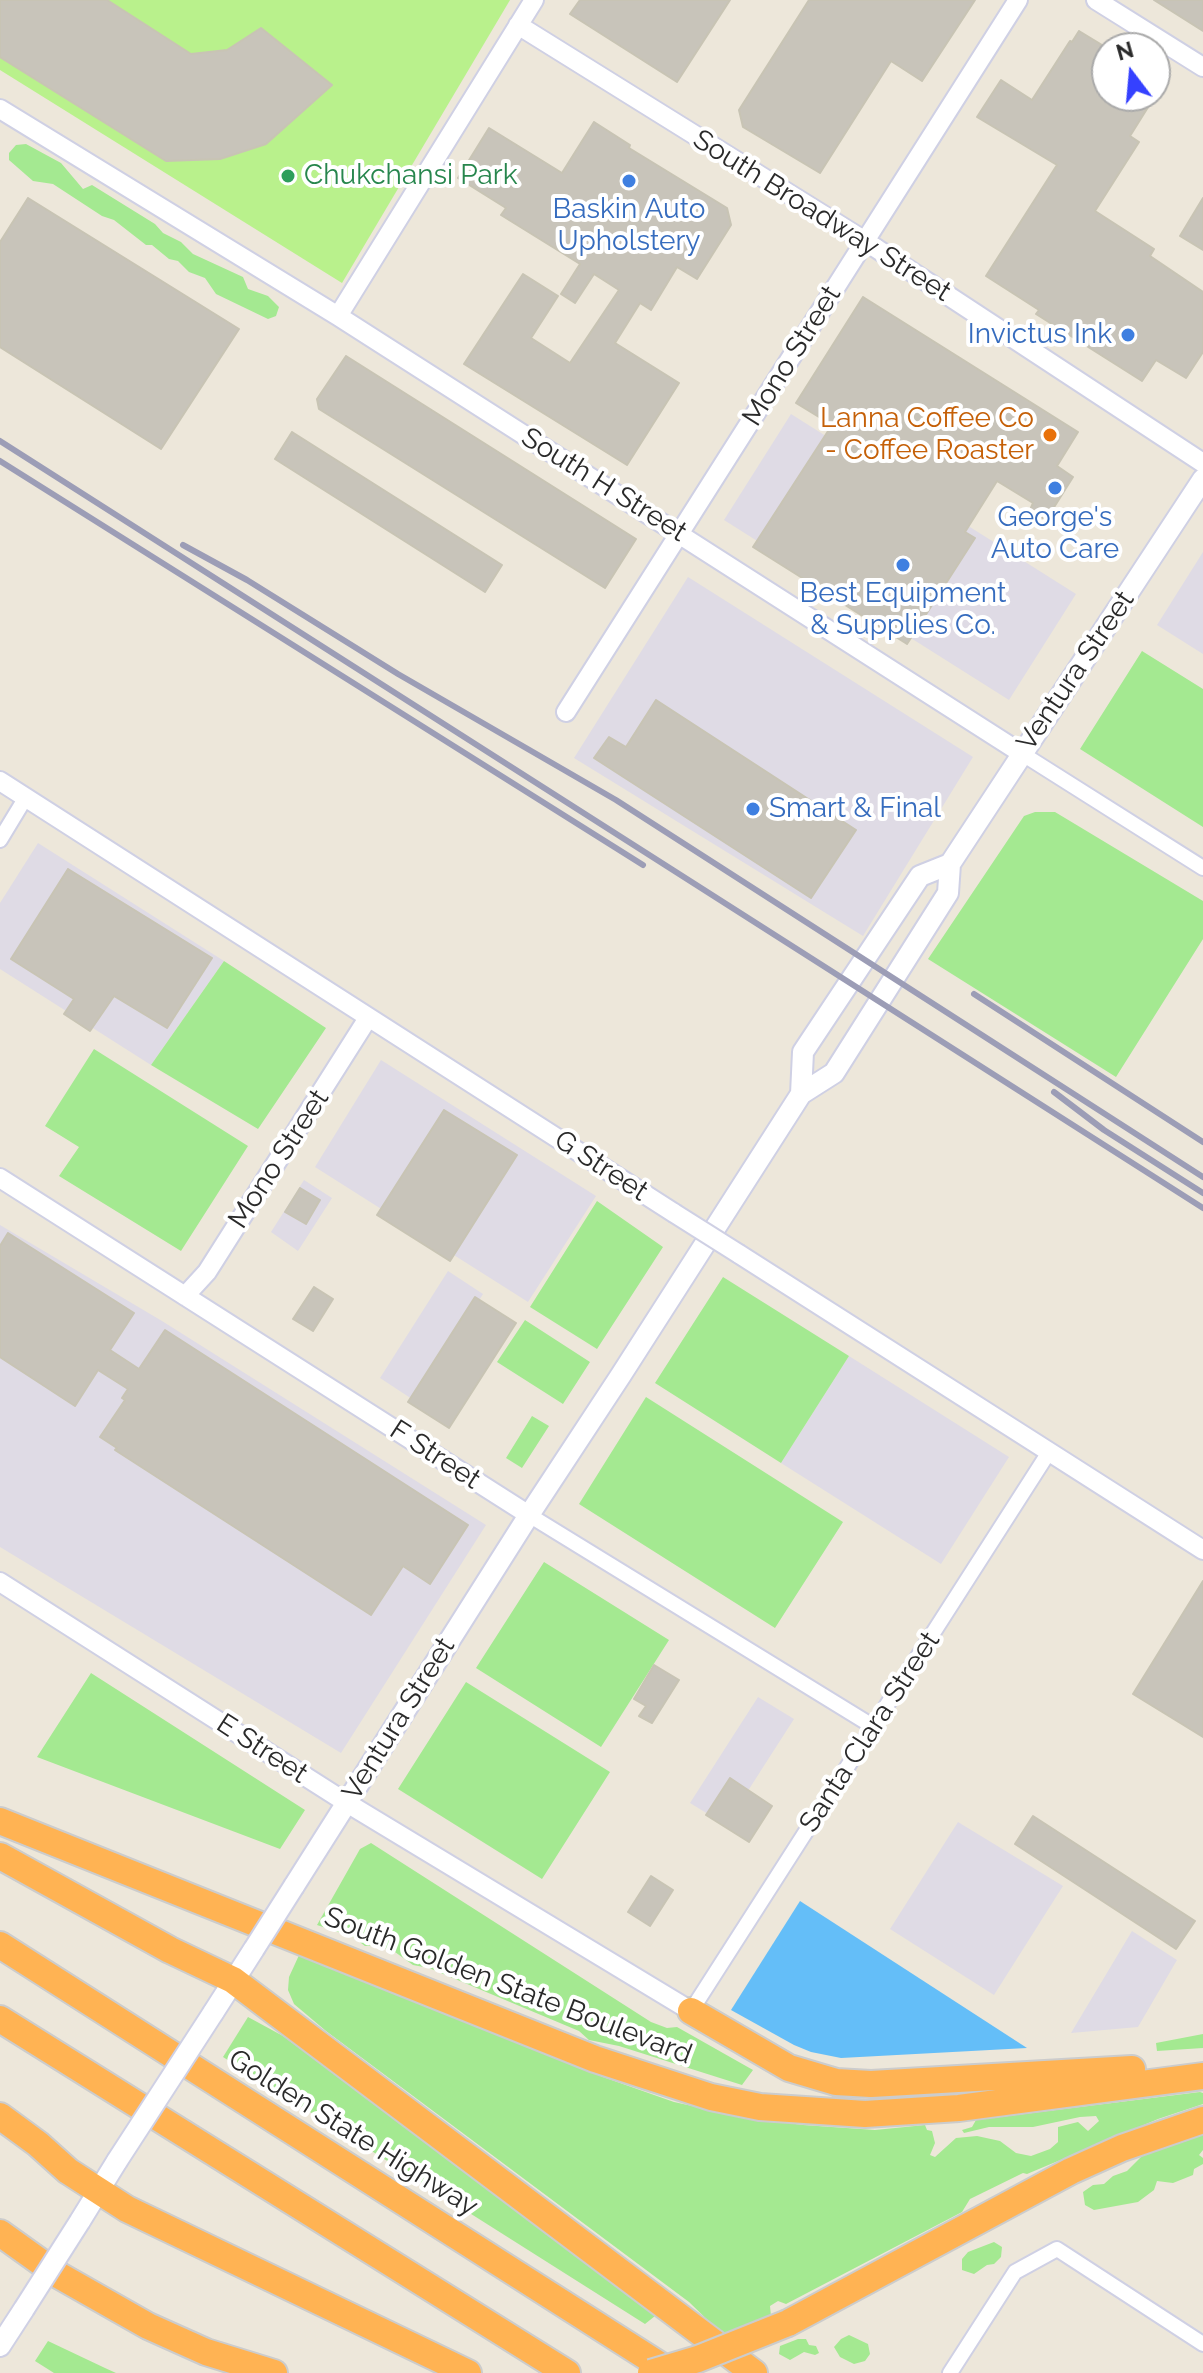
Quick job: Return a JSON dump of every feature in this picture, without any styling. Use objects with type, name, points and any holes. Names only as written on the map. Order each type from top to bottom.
[{"type":"highway","name":"South Golden State Boulevard","points":[[0,1821],[595,2059],[711,2097],[760,2107],[865,2114],[959,2108],[1203,2076]]},
{"type":"highway","points":[[0,1856],[170,1950],[233,1980],[754,2373]]},
{"type":"highway","name":"Golden State Highway","points":[[0,1945],[672,2373]]},
{"type":"highway","points":[[691,2011],[789,2068],[836,2082],[871,2084],[1203,2065]]},
{"type":"highway","points":[[0,2019],[567,2373]]},
{"type":"highway","points":[[0,2116],[97,2192],[127,2209],[468,2373]]},
{"type":"highway","points":[[697,2373],[754,2345],[788,2323],[1071,2171],[1122,2148],[1203,2120]]},
{"type":"highway","points":[[0,2233],[60,2276],[148,2326],[206,2352],[274,2373]]},
{"type":"highway","points":[[651,2373],[698,2359],[788,2323]]},
{"type":"main road","name":"Ventura Street","points":[[0,2346],[801,1094],[834,1073],[948,893],[950,864],[1203,479]]},
{"type":"main road","name":"Ventura Street","points":[[801,1094],[803,1052],[920,876],[950,864]]},
{"type":"street","points":[[338,316],[534,0]]},
{"type":"street","name":"Mono Street","points":[[566,712],[1018,0]]},
{"type":"street","points":[[1096,0],[1203,67]]},
{"type":"street","name":"South Broadway Street","points":[[518,25],[865,241],[1203,463]]},
{"type":"street","name":"South H Street","points":[[0,109],[338,316],[1203,868]]},
{"type":"street","name":"G Street","points":[[0,781],[1203,1550]]},
{"type":"street","points":[[0,840],[26,797]]},
{"type":"street","name":"Mono Street","points":[[185,1296],[207,1272],[368,1018]]},
{"type":"street","name":"F Street","points":[[0,1178],[529,1515],[874,1727]]},
{"type":"street","name":"Santa Clara Street","points":[[691,2011],[1049,1452]]},
{"type":"street","name":"E Street","points":[[1,1586],[347,1803],[691,2011]]},
{"type":"street","points":[[950,2373],[1015,2272],[1057,2249],[1203,2344]]},
{"type":"shaded area","points":[[791,414],[1076,594],[1009,700],[724,520]]},
{"type":"shaded area","points":[[1203,552],[1203,654],[1157,625]]},
{"type":"shaded area","points":[[688,577],[973,757],[863,936],[574,758]]},
{"type":"shaded area","points":[[38,843],[224,961],[151,1065],[0,969],[0,903]]},
{"type":"shaded area","points":[[381,1060],[596,1196],[528,1302],[315,1167]]},
{"type":"shaded area","points":[[304,1180],[332,1198],[298,1251],[271,1232]]},
{"type":"shaded area","points":[[0,1225],[162,1321],[486,1525],[341,1753],[0,1547]]},
{"type":"shaded area","points":[[448,1271],[483,1294],[415,1401],[380,1378]]},
{"type":"shaded area","points":[[849,1356],[1009,1457],[941,1564],[781,1463]]},
{"type":"shaded area","points":[[758,1697],[794,1719],[726,1825],[690,1803]]},
{"type":"shaded area","points":[[958,1822],[1063,1886],[994,1995],[890,1929]]},
{"type":"shaded area","points":[[1132,1931],[1177,1960],[1138,2027],[1071,2033]]},
{"type":"green space","name":"Chukchansi Park","points":[[0,0],[510,0],[342,283],[0,70]]},
{"type":"green space","points":[[26,144],[61,163],[83,189],[92,185],[155,224],[193,254],[243,277],[248,289],[268,296],[279,307],[276,316],[268,319],[216,294],[205,278],[189,272],[178,261],[169,259],[152,245],[146,245],[114,220],[102,216],[53,184],[33,181],[9,160],[9,153],[16,145]]},
{"type":"green space","points":[[1142,651],[1203,689],[1203,827],[1080,749]]},
{"type":"green space","points":[[1035,812],[1055,812],[1203,901],[1203,939],[1116,1077],[928,959],[1024,816]]},
{"type":"green space","points":[[224,961],[326,1028],[258,1129],[151,1065]]},
{"type":"green space","points":[[94,1049],[248,1146],[181,1251],[59,1176],[79,1147],[45,1126]]},
{"type":"green space","points":[[597,1201],[663,1247],[597,1349],[530,1307]]},
{"type":"green space","points":[[723,1277],[849,1356],[781,1463],[655,1383]]},
{"type":"green space","points":[[525,1320],[590,1362],[563,1404],[497,1362]]},
{"type":"green space","points":[[646,1397],[843,1522],[775,1628],[579,1504]]},
{"type":"green space","points":[[532,1416],[549,1426],[522,1468],[506,1458]]},
{"type":"green space","points":[[544,1562],[669,1640],[601,1747],[476,1668]]},
{"type":"green space","points":[[91,1673],[305,1810],[280,1849],[37,1757]]},
{"type":"green space","points":[[466,1682],[610,1772],[542,1879],[398,1789]]},
{"type":"green space","points":[[371,1843],[651,2022],[667,2028],[677,2027],[753,2070],[742,2085],[619,2046],[589,2040],[579,2031],[429,1968],[413,1965],[395,1952],[376,1945],[365,1946],[353,1937],[317,1925],[360,1849]]},
{"type":"green space","points":[[300,1953],[603,2077],[674,2102],[743,2117],[803,2125],[875,2130],[925,2125],[927,2130],[932,2131],[935,2143],[930,2155],[935,2157],[956,2138],[977,2136],[1000,2141],[1016,2153],[1031,2156],[1050,2149],[1058,2142],[1058,2127],[1078,2122],[1088,2131],[1099,2121],[1096,2116],[1080,2117],[1033,2127],[989,2127],[964,2133],[962,2130],[972,2127],[976,2120],[1200,2092],[1203,2093],[1203,2104],[1023,2173],[970,2199],[962,2212],[786,2304],[778,2301],[770,2306],[771,2316],[723,2335],[689,2302],[294,2004],[288,1990],[289,1977]]},
{"type":"green space","points":[[248,2017],[283,2036],[653,2310],[655,2316],[645,2324],[223,2057]]},
{"type":"green space","points":[[1203,2034],[1203,2048],[1157,2051],[1156,2043]]},
{"type":"green space","points":[[1200,2132],[1203,2135],[1203,2150],[1199,2155],[1203,2158],[1203,2164],[1194,2169],[1193,2175],[1173,2183],[1157,2181],[1154,2190],[1138,2202],[1094,2210],[1085,2205],[1083,2192],[1127,2171],[1149,2149]]},
{"type":"green space","points":[[994,2242],[1002,2247],[1001,2257],[994,2264],[974,2274],[962,2270],[962,2259],[968,2252]]},
{"type":"green space","points":[[849,2335],[868,2344],[870,2354],[865,2361],[854,2364],[840,2357],[834,2347]]},
{"type":"green space","points":[[806,2339],[809,2345],[816,2346],[819,2353],[804,2352],[790,2360],[779,2354],[780,2346]]},
{"type":"green space","points":[[48,2341],[116,2373],[54,2373],[35,2361]]},
{"type":"water","points":[[800,1901],[1027,2048],[841,2058],[794,2045],[731,2010]]},
{"type":"building","points":[[0,0],[107,0],[191,54],[227,50],[261,28],[332,85],[266,144],[220,159],[166,161],[0,57]]},
{"type":"building","points":[[580,0],[730,0],[677,82],[570,14]]},
{"type":"building","points":[[809,0],[975,0],[922,81],[891,61],[820,173],[743,127],[739,110]]},
{"type":"building","points":[[1154,0],[1203,0],[1203,31]]},
{"type":"building","points":[[1079,31],[1091,38],[1091,112],[1145,112],[1130,136],[1139,142],[1095,211],[1154,249],[1150,256],[1203,292],[1203,352],[1186,378],[1156,360],[1142,381],[1036,314],[1039,310],[986,276],[1057,165],[977,117],[1001,80],[1032,100]]},
{"type":"building","points":[[594,122],[630,145],[629,148],[727,208],[731,225],[697,279],[677,267],[651,310],[640,303],[615,343],[679,383],[627,465],[464,364],[523,274],[558,296],[531,338],[570,363],[619,290],[594,274],[575,303],[561,294],[580,264],[501,215],[506,208],[458,178],[489,128],[562,173]]},
{"type":"building","points":[[28,198],[239,329],[161,449],[0,347],[0,242]]},
{"type":"building","points":[[1203,198],[1203,250],[1180,236]]},
{"type":"building","points":[[863,297],[1078,432],[1057,466],[1073,477],[1046,520],[1030,510],[1033,503],[997,481],[965,532],[975,538],[907,644],[753,547],[832,425],[796,403]]},
{"type":"building","points":[[346,356],[636,539],[605,588],[319,409],[317,399]]},
{"type":"building","points":[[292,432],[502,565],[485,592],[275,459]]},
{"type":"building","points":[[656,700],[856,830],[811,898],[594,758],[609,737],[626,747]]},
{"type":"building","points":[[68,869],[212,958],[167,1028],[114,996],[90,1031],[64,1014],[74,999],[11,959]]},
{"type":"building","points":[[444,1110],[517,1155],[450,1261],[377,1215]]},
{"type":"building","points":[[300,1188],[320,1200],[306,1224],[285,1212]]},
{"type":"building","points":[[8,1233],[134,1313],[110,1350],[139,1369],[165,1330],[468,1525],[430,1584],[403,1566],[371,1615],[115,1450],[117,1448],[100,1437],[125,1400],[122,1398],[128,1389],[98,1370],[75,1406],[0,1357],[0,1246]]},
{"type":"building","points":[[314,1287],[333,1299],[313,1331],[293,1319]]},
{"type":"building","points":[[475,1297],[516,1323],[449,1428],[408,1402]]},
{"type":"building","points":[[1203,1581],[1203,1737],[1133,1694]]},
{"type":"building","points":[[654,1665],[679,1680],[652,1723],[639,1716],[646,1706],[634,1699]]},
{"type":"building","points":[[730,1778],[772,1806],[749,1842],[706,1815]]},
{"type":"building","points":[[1033,1816],[1195,1921],[1176,1949],[1015,1844]]},
{"type":"building","points":[[651,1876],[673,1890],[650,1926],[628,1912]]},
{"type":"railway","points":[[0,441],[1203,1208]]},
{"type":"railway","points":[[0,461],[643,865]]},
{"type":"railway","points":[[183,545],[616,800],[1203,1177]]},
{"type":"railway","points":[[974,994],[1203,1142]]},
{"type":"railway","points":[[1054,1092],[1104,1130],[1203,1193]]},
{"type":"place","name":"Chukchansi Park","points":[[288,176]]},
{"type":"place","name":"Baskin Auto Upholstery","points":[[629,181]]},
{"type":"place","name":"Invictus Ink","points":[[1128,335]]},
{"type":"place","name":"Lanna Coffee Co - Coffee Roaster","points":[[1050,435]]},
{"type":"place","name":"George's Auto Care","points":[[1055,488]]},
{"type":"place","name":"Best Equipment & Supplies Co.","points":[[903,565]]},
{"type":"place","name":"Smart & Final","points":[[753,809]]}]
